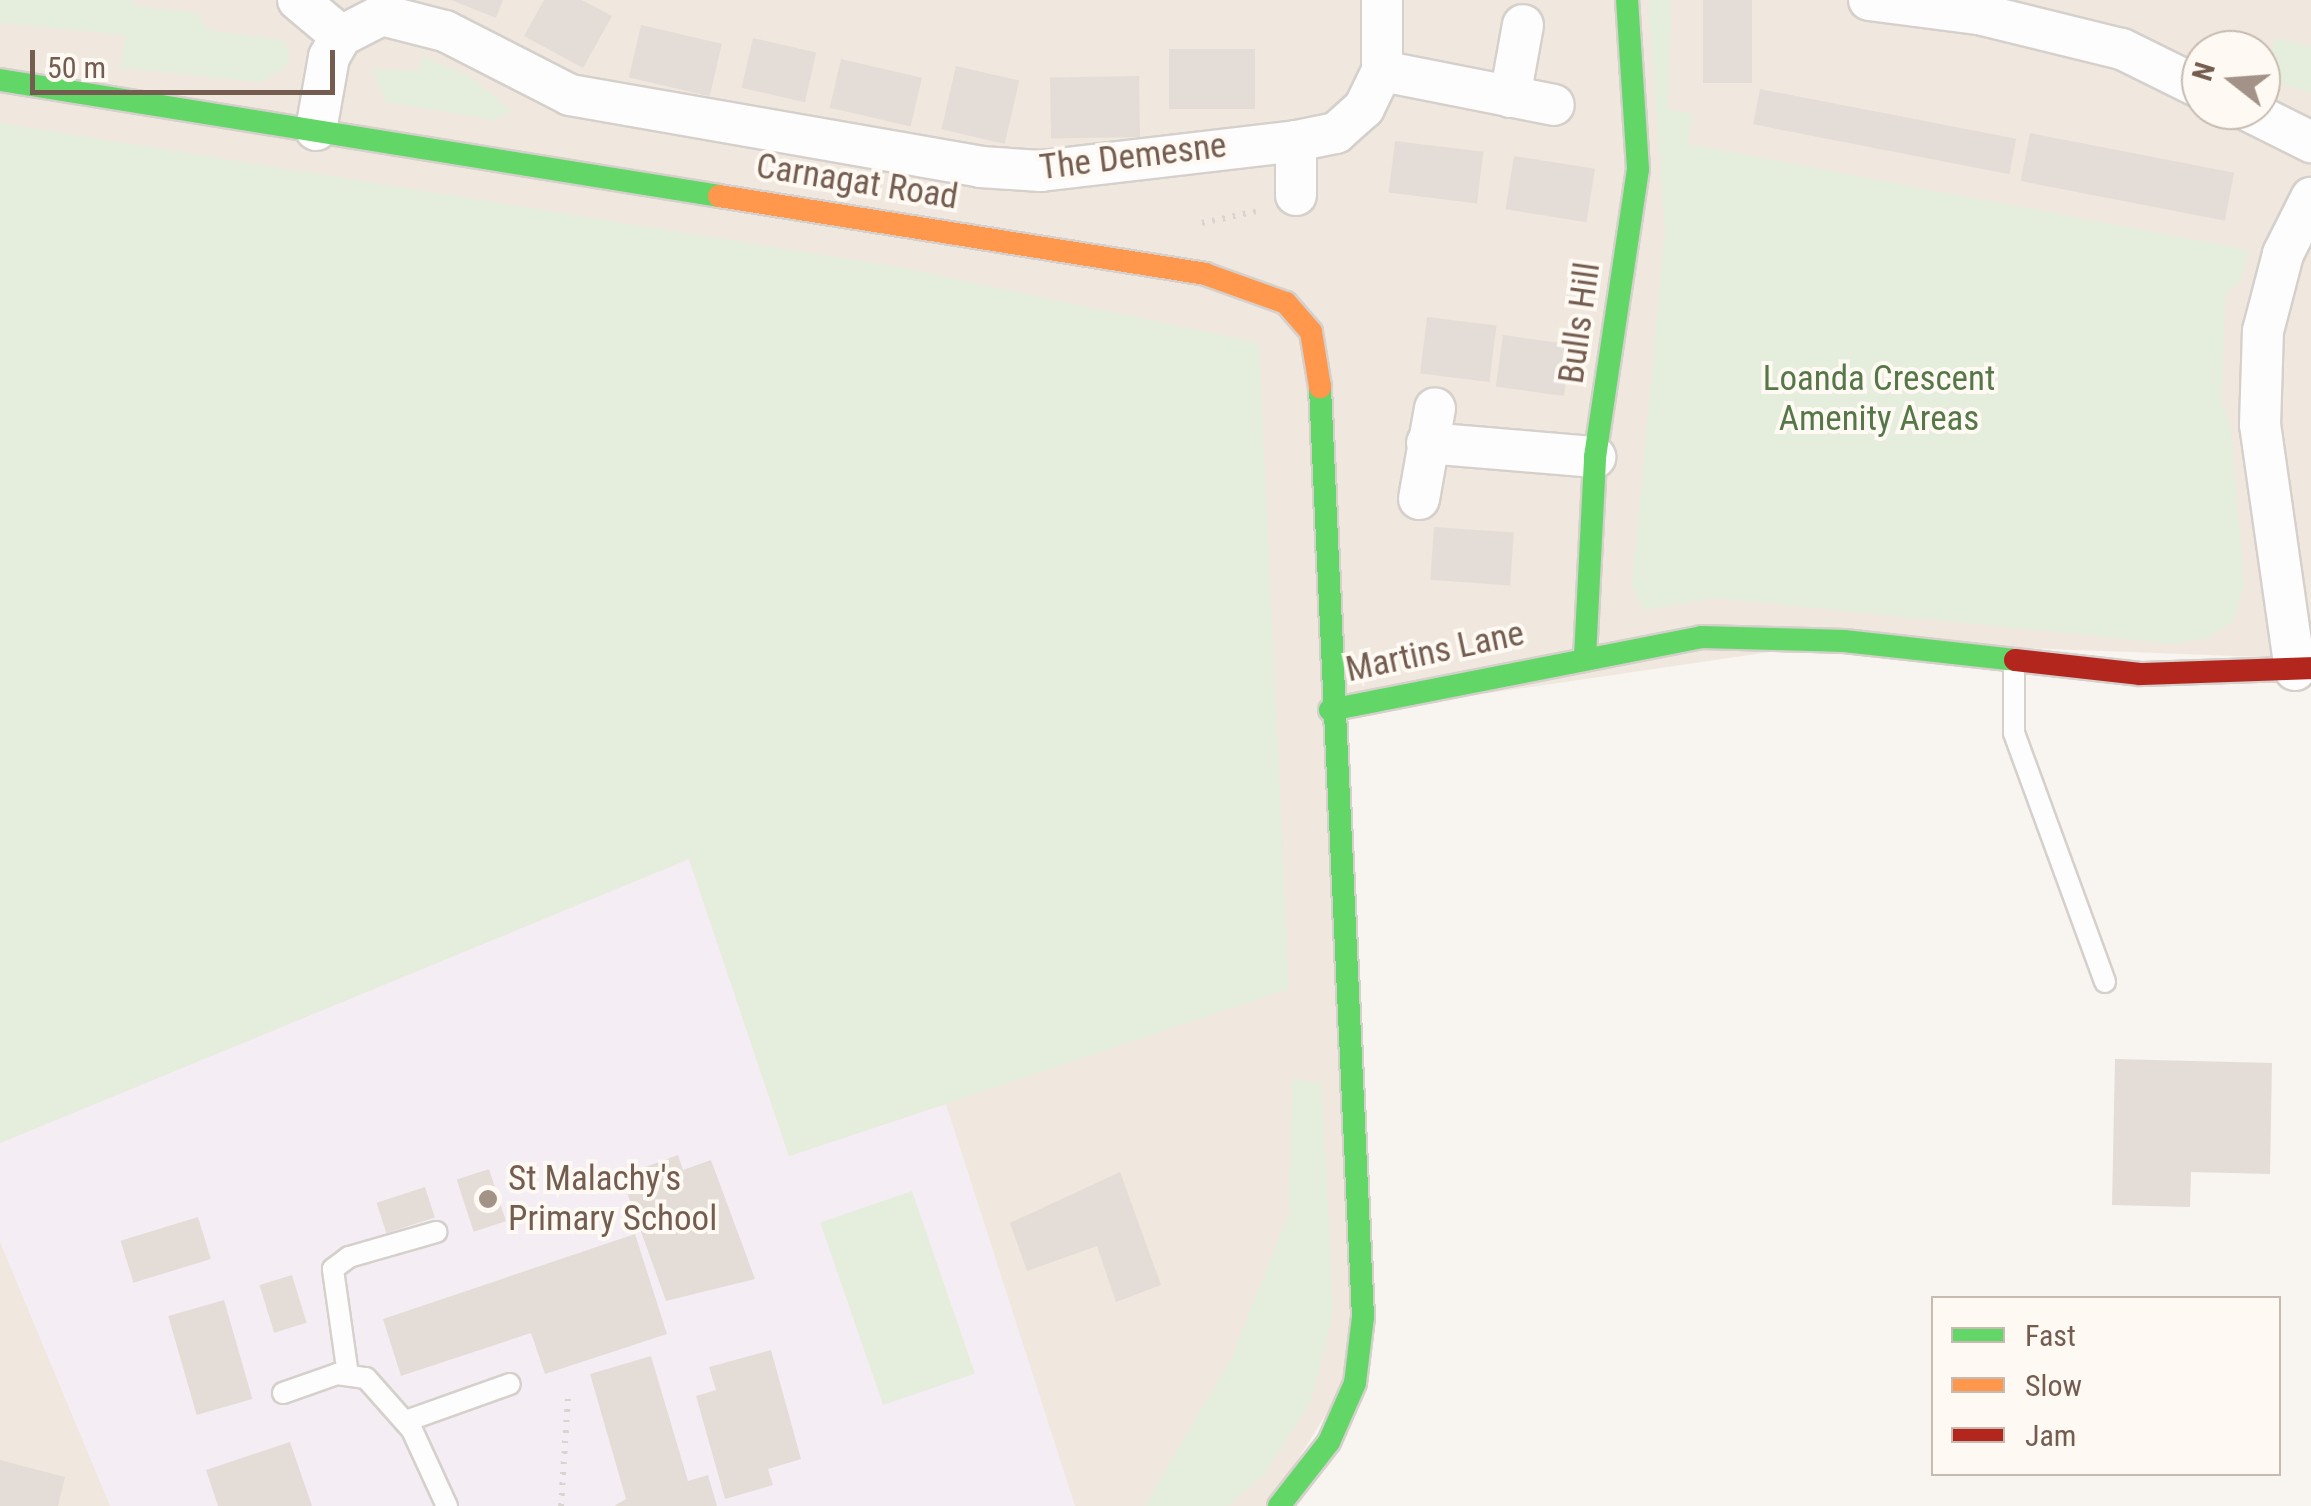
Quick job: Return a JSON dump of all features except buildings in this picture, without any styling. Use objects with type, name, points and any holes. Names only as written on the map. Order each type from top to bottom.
[{"type":"street","points":[[298,0],[341,36],[328,57],[316,130]]},
{"type":"street","name":"The Demesne","points":[[341,36],[359,20],[410,21],[570,95],[982,167],[1042,171],[1336,134],[1364,108],[1382,71],[1382,0]]},
{"type":"street","name":"Bulls Hill","points":[[1585,657],[1595,458],[1638,169],[1627,0]]},
{"type":"street","points":[[1869,0],[1979,14],[2122,49],[2181,78]]},
{"type":"street","points":[[1510,97],[1523,24]]},
{"type":"street","points":[[1382,71],[1554,105]]},
{"type":"street","name":"Carnagat Road","points":[[0,80],[1205,274],[1286,304],[1310,332],[1320,367],[1330,710]]},
{"type":"street","points":[[2281,127],[2311,142]]},
{"type":"street","points":[[1296,141],[1296,195]]},
{"type":"street","points":[[2303,669],[2260,425],[2262,332],[2283,254],[2311,198]]},
{"type":"street","points":[[1419,499],[1431,426],[1595,458]]},
{"type":"street","name":"Martins Lane","points":[[1279,1506],[1328,1442],[1354,1382],[1363,1317],[1330,710],[1701,637],[2014,658],[2140,674],[2303,669]]},
{"type":"lane","points":[[2014,658],[2014,733],[2105,982]]},
{"type":"lane","points":[[348,1375],[333,1269],[348,1257],[436,1232]]},
{"type":"lane","points":[[284,1392],[348,1375],[366,1378],[406,1421],[447,1506]]},
{"type":"lane","points":[[406,1421],[510,1384]]},
{"type":"path","points":[[1194,225],[1296,195]]},
{"type":"path","points":[[561,1506],[568,1397]]},
{"type":"shaded area","points":[[0,0],[2311,0],[2311,659],[1844,641],[1346,714],[1351,1374],[1269,1506],[0,1506]]},
{"type":"shaded area","name":"St Malachy's Primary School","points":[[689,859],[789,1156],[946,1104],[1075,1506],[110,1506],[0,1242],[0,1143]]},
{"type":"green space","points":[[0,0],[134,0],[134,6],[198,13],[208,30],[283,40],[290,53],[285,68],[261,82],[120,68],[125,35],[0,23]]},
{"type":"green space","name":"Loanda Crescent Amenity Areas","points":[[1648,0],[1671,0],[1668,109],[1693,114],[1688,144],[2249,250],[2241,280],[2225,295],[2222,404],[2231,428],[2244,584],[2234,620],[2209,638],[2173,644],[1714,598],[1644,610],[1632,586],[1665,229]]},
{"type":"green space","points":[[2281,40],[2311,46],[2311,94],[2281,83]]},
{"type":"green space","points":[[422,56],[469,76],[512,110],[495,120],[386,102],[371,69],[419,71]]},
{"type":"green space","points":[[0,123],[898,267],[1259,343],[1289,989],[789,1156],[689,859],[0,1143]]},
{"type":"green space","points":[[1292,1079],[1322,1083],[1333,1314],[1311,1402],[1265,1474],[1228,1506],[1144,1506],[1231,1359],[1289,1213]]},
{"type":"green space","points":[[912,1191],[975,1373],[883,1405],[820,1223]]},
{"type":"traffic: fast","points":[[1585,657],[1595,457],[1638,169],[1627,0]]},
{"type":"traffic: fast","points":[[0,80],[719,196]]},
{"type":"traffic: fast","points":[[1279,1506],[1329,1442],[1355,1383],[1363,1317],[1320,387]]},
{"type":"traffic: fast","points":[[1330,710],[1701,637],[1844,641],[2015,660]]},
{"type":"traffic: slow","points":[[719,196],[1205,274],[1286,303],[1311,332],[1320,387]]},
{"type":"traffic: jam","points":[[2015,660],[2140,674],[2311,668]]},
{"type":"place","name":"St Malachy's Primary School","points":[[488,1199]]}]
